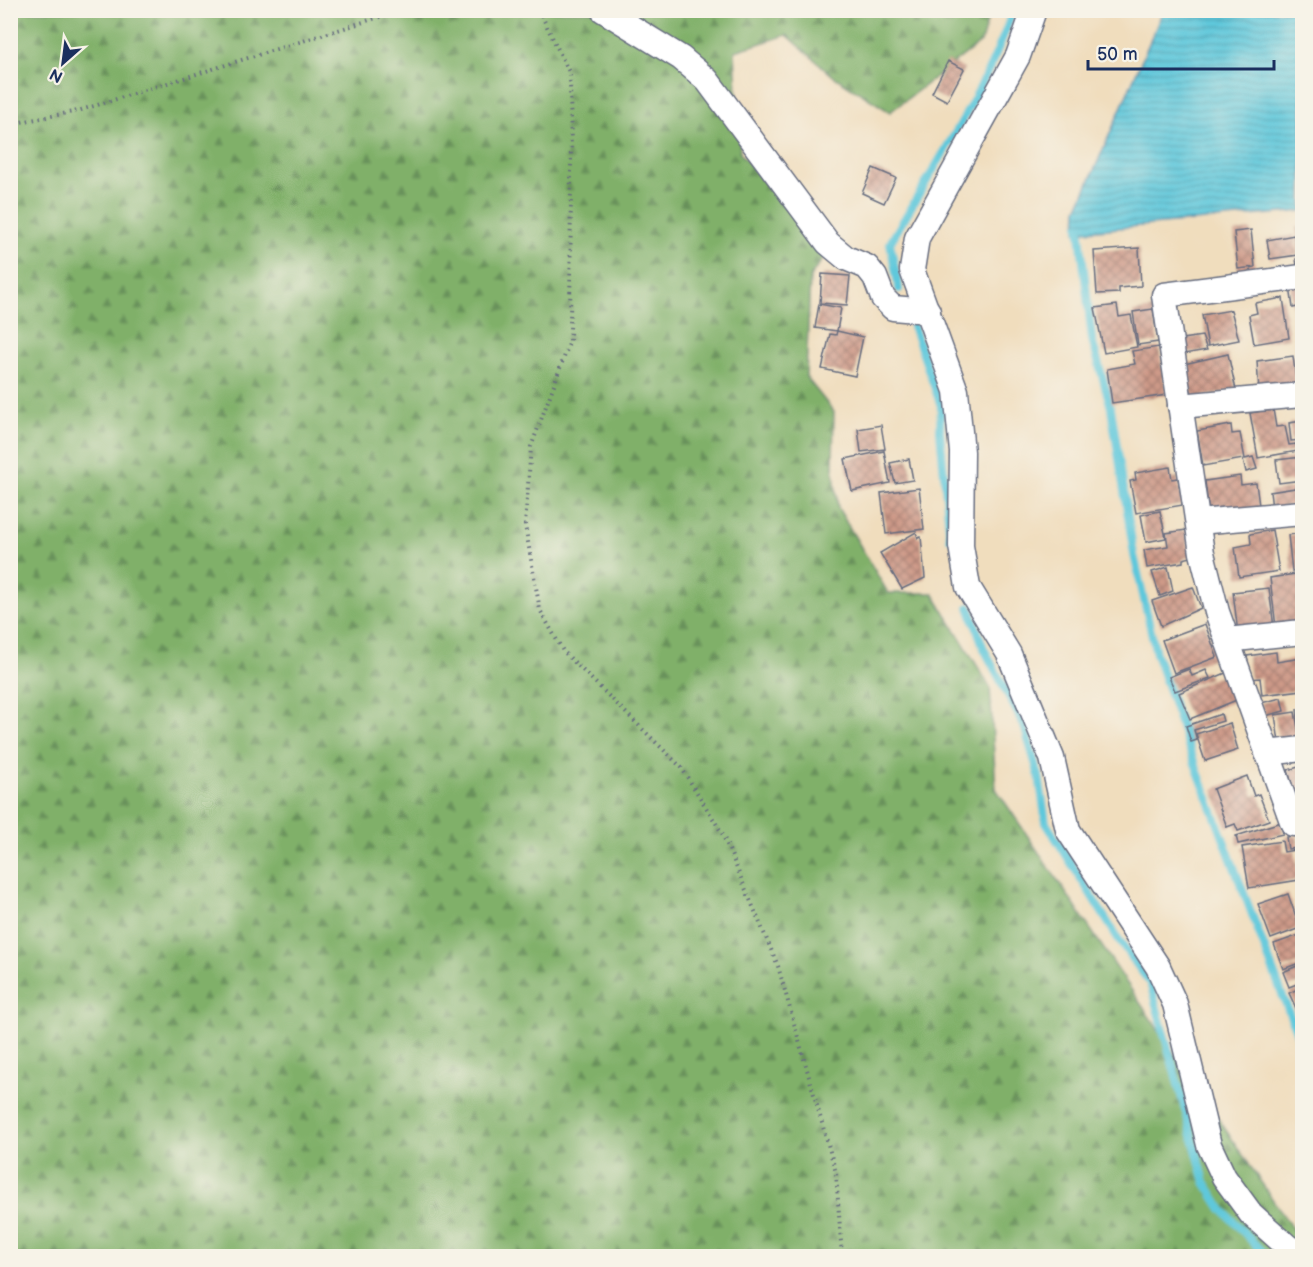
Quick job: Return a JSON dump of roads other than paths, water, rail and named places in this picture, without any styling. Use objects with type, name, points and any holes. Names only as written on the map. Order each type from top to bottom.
[{"type":"street","points":[[603,10],[658,42],[707,80],[828,243],[846,258],[867,267],[875,277],[883,298],[893,308],[928,311]]},
{"type":"street","points":[[1034,10],[1018,56],[917,238],[912,270],[956,391],[962,452],[961,546],[968,587],[1009,654],[1052,758],[1068,830],[1158,967],[1175,1004],[1209,1145],[1224,1178],[1251,1214],[1288,1247],[1302,1254]]},
{"type":"street","points":[[1302,277],[1164,295],[1202,553],[1227,640],[1293,824],[1302,823]]},
{"type":"street","points":[[1180,406],[1302,395]]},
{"type":"street","points":[[1197,522],[1302,513]]},
{"type":"street","points":[[1227,640],[1302,632]]},
{"type":"street","points":[[1268,753],[1302,749]]},
{"type":"water","points":[[1163,11],[1302,11],[1302,211],[1076,232],[1077,210]]},
{"type":"waterway","points":[[899,289],[890,243],[973,100],[988,71],[1013,10]]},
{"type":"waterway","points":[[1079,226],[1092,340],[1111,408],[1134,555],[1156,654],[1186,740],[1302,1047]]},
{"type":"waterway","points":[[913,326],[941,406],[940,431],[950,538]]},
{"type":"waterway","points":[[969,607],[984,649],[1024,726],[1039,776],[1046,823],[1122,945],[1150,983],[1205,1182],[1222,1209],[1266,1256]]}]
